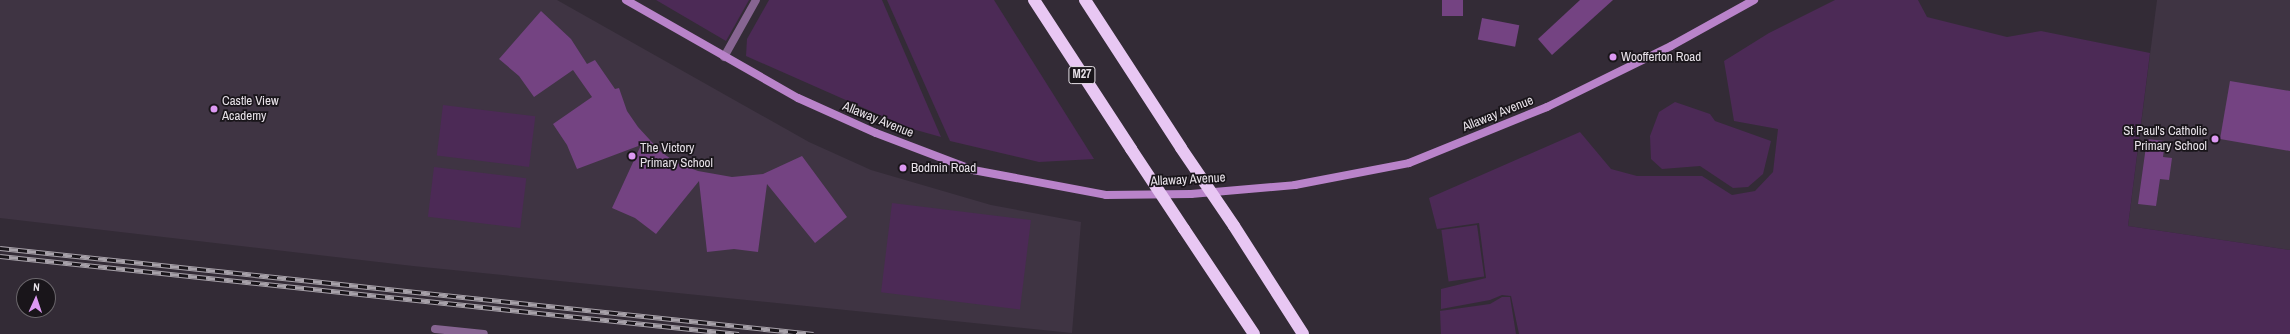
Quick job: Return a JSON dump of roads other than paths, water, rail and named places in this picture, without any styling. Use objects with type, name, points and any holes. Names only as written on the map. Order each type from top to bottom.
[{"type":"highway","name":"M27","points":[[1034,0],[1254,334]]},
{"type":"highway","points":[[1085,0],[1181,148],[1234,226],[1303,334]]},
{"type":"street","name":"Allaway Avenue","points":[[626,0],[724,57],[819,109],[973,170],[1106,195],[1191,194],[1295,185],[1409,163],[1548,107],[1671,46],[1754,0]]},
{"type":"street","points":[[724,57],[756,0]]},
{"type":"street","points":[[435,329],[484,334]]},
{"type":"railway","points":[[0,248],[813,334]]},
{"type":"railway","points":[[0,256],[739,334]]},
{"type":"place","name":"Woofferton Road","points":[[1613,57]]},
{"type":"place","name":"Castle View Academy","points":[[214,109]]},
{"type":"place","name":"St Paul's Catholic Primary School","points":[[2215,139]]},
{"type":"place","name":"The Victory Primary School","points":[[632,156]]},
{"type":"place","name":"Bodmin Road","points":[[903,168]]}]
